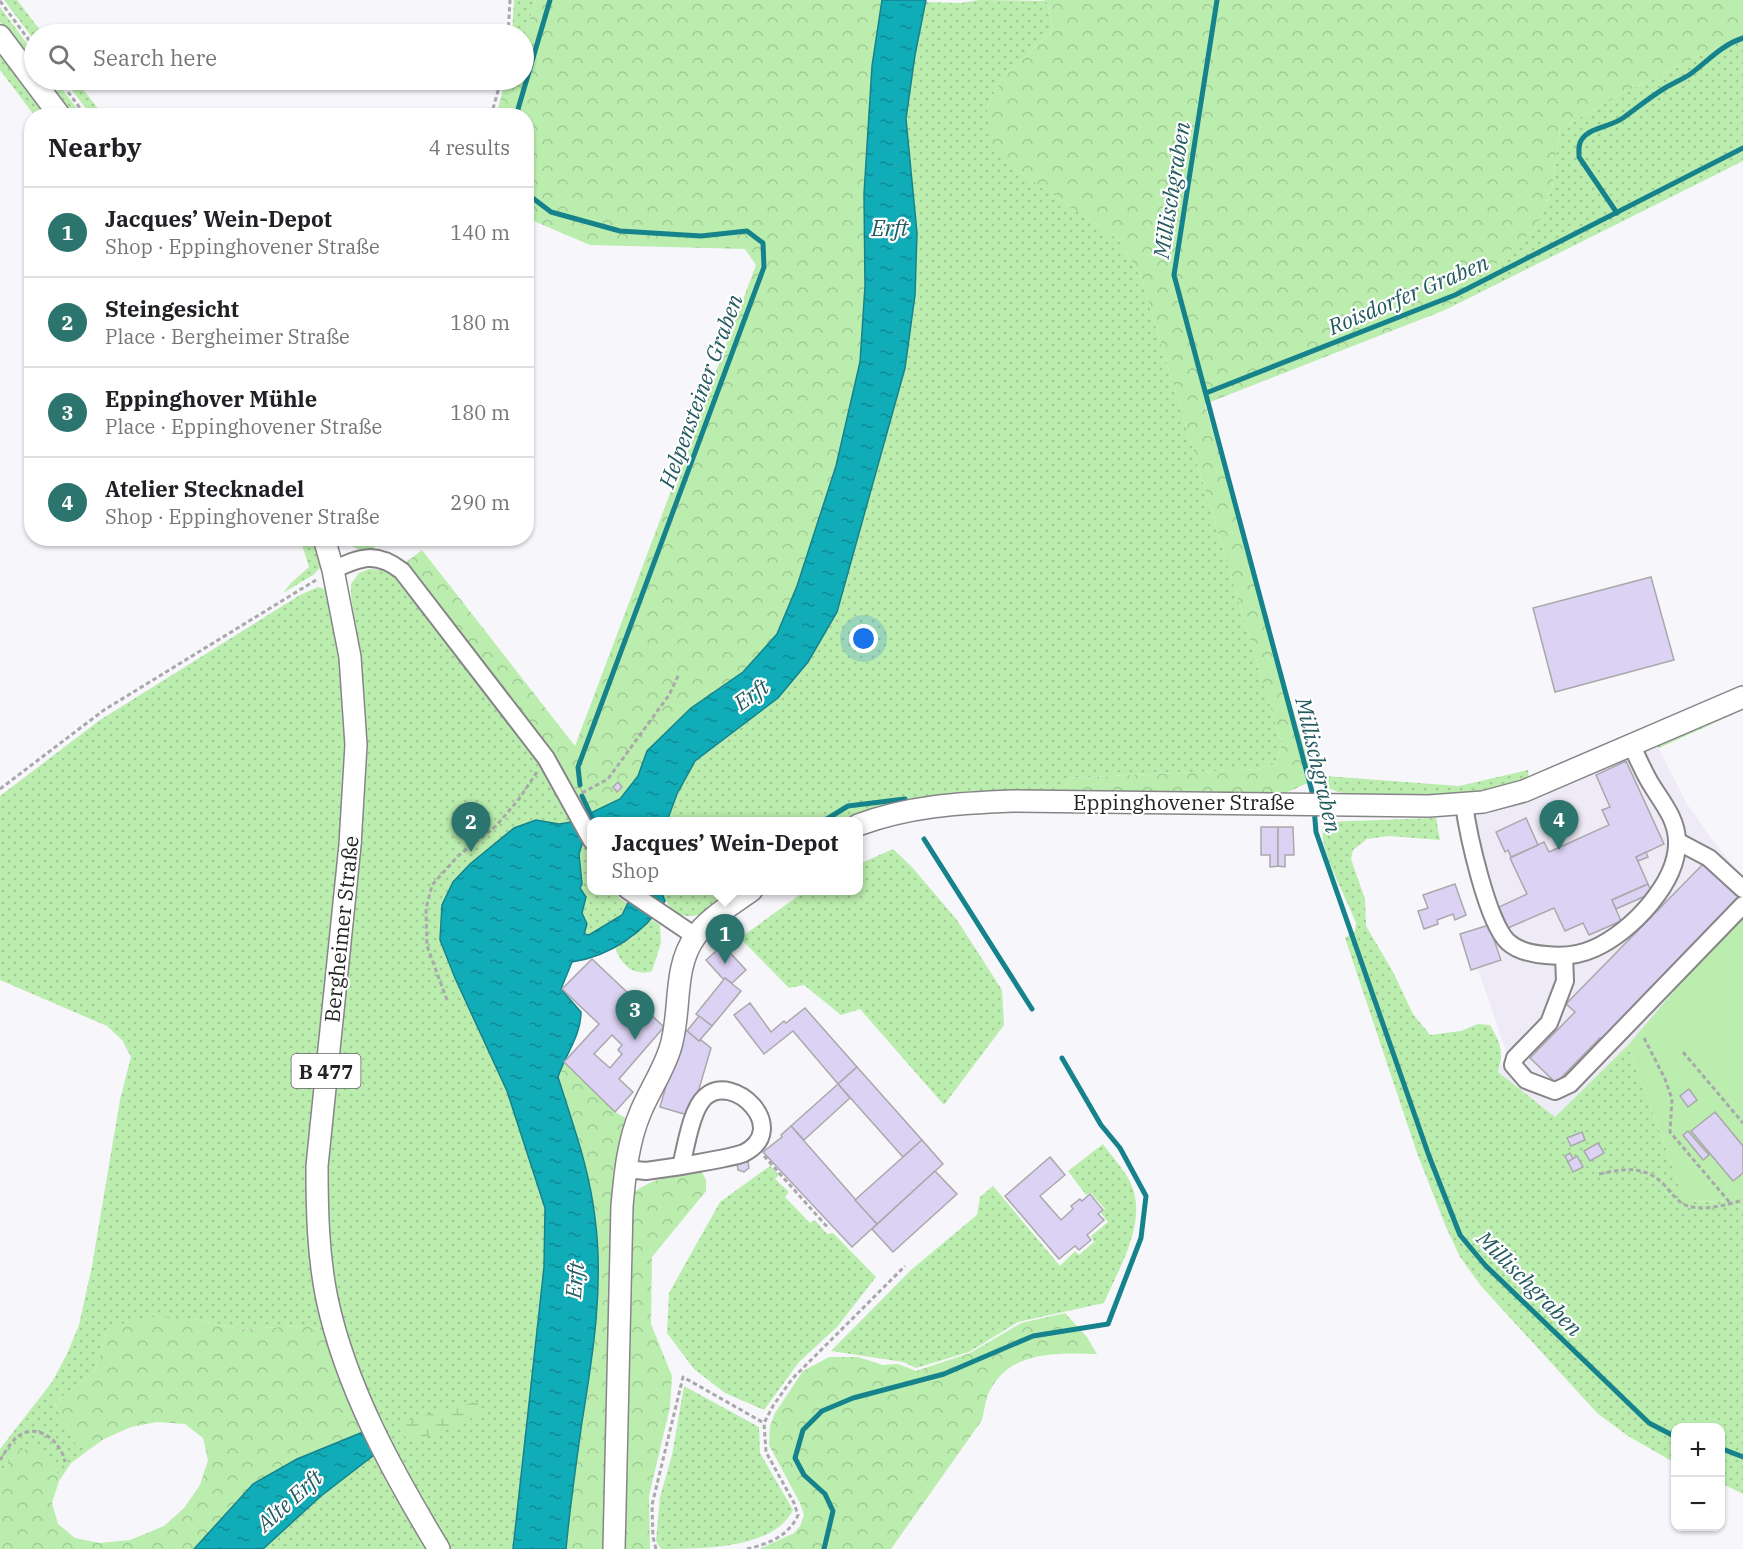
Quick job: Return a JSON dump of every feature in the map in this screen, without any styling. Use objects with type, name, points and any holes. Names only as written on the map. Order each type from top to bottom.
[{"type":"main road","points":[[0,36],[24,68]]},
{"type":"main road","points":[[40,90],[54,108]]},
{"type":"main road","name":"Bergheimer Straße","points":[[326,546],[350,657],[356,745],[355,797],[317,1167],[316,1209],[320,1251],[327,1299],[341,1351],[385,1453],[439,1549]]},
{"type":"main road","name":"Eppinghovener Straße","points":[[863,823],[904,811],[947,804],[1013,801],[1429,806],[1500,799],[1632,746],[1743,697]]},
{"type":"main road","points":[[614,1549],[622,1206],[625,1169],[632,1136],[641,1111],[671,1048],[685,956],[695,936],[747,895]]},
{"type":"street","points":[[333,570],[359,559],[379,558],[402,571],[546,758],[587,832]]},
{"type":"street","points":[[1464,804],[1474,856],[1500,932],[1508,942],[1522,950],[1542,955],[1564,956],[1584,952],[1604,944],[1636,919],[1668,878],[1675,858],[1677,841],[1669,813],[1648,779],[1632,746]]},
{"type":"street","points":[[1677,841],[1709,858],[1743,889]]},
{"type":"street","points":[[633,895],[695,936]]},
{"type":"street","points":[[1564,956],[1564,981],[1549,1023],[1515,1058],[1513,1065],[1526,1080],[1555,1091],[1570,1084],[1743,905]]},
{"type":"street","points":[[625,1169],[646,1171],[681,1166],[743,1153],[754,1145],[762,1133],[762,1119],[756,1109],[747,1099],[731,1092],[718,1091],[706,1096],[697,1109],[681,1166]]},
{"type":"path","points":[[509,24],[510,0]]},
{"type":"path","points":[[0,2],[24,34]]},
{"type":"path","points":[[66,90],[80,108]]},
{"type":"path","points":[[493,108],[498,90]]},
{"type":"path","points":[[0,789],[104,710],[333,570]]},
{"type":"path","points":[[570,798],[608,779],[669,695],[679,674]]},
{"type":"path","points":[[447,1000],[427,946],[426,909],[432,885],[458,856],[496,826],[519,800],[546,758]]},
{"type":"path","points":[[1644,1038],[1665,1079],[1672,1099],[1670,1132],[1731,1204]]},
{"type":"path","points":[[1683,1052],[1743,1123]]},
{"type":"path","points":[[754,1145],[829,1229]]},
{"type":"path","points":[[1599,1174],[1619,1170],[1644,1171],[1660,1180],[1681,1203],[1689,1206],[1731,1204],[1743,1200]]},
{"type":"path","points":[[747,1549],[778,1537],[793,1527],[798,1515],[794,1503],[766,1452],[764,1423],[773,1406],[792,1379],[905,1266]]},
{"type":"path","points":[[656,1549],[653,1537],[652,1505],[683,1377],[764,1423]]},
{"type":"path","points":[[0,1460],[16,1438],[27,1431],[43,1432],[63,1452],[65,1462]]},
{"type":"shaded area","points":[[1656,744],[1687,804],[1743,878],[1743,919],[1628,1045],[1555,1117],[1498,1072],[1507,1054],[1478,969],[1503,960],[1467,861],[1453,812]]},
{"type":"green space","points":[[4,0],[17,0],[35,24],[24,24],[24,27]]},
{"type":"green space","points":[[514,0],[536,0],[528,24],[513,24]]},
{"type":"green space","points":[[536,0],[882,0],[872,66],[864,194],[865,286],[860,362],[836,466],[797,586],[777,634],[743,672],[691,708],[647,751],[638,776],[620,799],[585,815],[575,789],[544,742],[405,563],[422,550],[575,746],[756,265],[745,249],[590,245],[534,220],[534,108],[498,108],[503,90],[534,90],[534,24],[528,24]]},
{"type":"green space","points":[[979,0],[1047,1],[1053,30],[1001,80],[987,107],[1005,162],[1119,240],[1141,277],[1282,745],[1276,761],[1259,769],[1069,778],[1063,793],[863,819],[863,817],[669,817],[677,794],[695,761],[778,698],[808,662],[837,612],[905,368],[915,295],[917,233],[906,119],[925,2],[961,3]]},
{"type":"green space","points":[[1041,0],[1743,0],[1743,35],[1617,96],[1560,129],[1552,188],[1535,229],[1445,310],[1205,404],[1314,782],[1282,795],[1063,793],[1069,778],[1259,769],[1276,761],[1282,745],[1141,277],[1119,240],[1005,162],[989,138],[987,107],[1001,80],[1053,30],[1047,1]]},
{"type":"green space","points":[[0,7],[24,39],[24,54],[0,22]]},
{"type":"green space","points":[[1743,35],[1743,161],[1445,310],[1535,229],[1552,188],[1560,129],[1617,96]]},
{"type":"green space","points":[[0,53],[24,85],[24,90],[28,90],[42,108],[29,108],[0,70]]},
{"type":"green space","points":[[51,90],[63,90],[77,108],[65,108]]},
{"type":"green space","points":[[72,90],[84,90],[98,108],[86,108]]},
{"type":"green space","points":[[302,546],[316,546],[320,557],[320,568],[313,575],[283,593],[291,583],[309,567]]},
{"type":"green space","points":[[352,546],[375,546],[374,548],[360,550]]},
{"type":"green space","points":[[369,569],[383,570],[395,575],[532,751],[572,822],[559,824],[536,820],[453,882],[442,905],[440,940],[507,1091],[545,1208],[544,1267],[513,1549],[451,1549],[391,1445],[351,1348],[337,1297],[330,1249],[326,1165],[365,797],[364,698],[351,584],[359,573]]},
{"type":"green space","points":[[318,587],[328,590],[340,659],[346,744],[341,843],[311,1118],[306,1208],[310,1253],[325,1331],[307,1326],[240,1329],[193,1319],[106,1333],[95,1371],[54,1403],[76,1444],[90,1449],[71,1463],[59,1481],[54,1459],[17,1451],[0,1473],[0,1449],[52,1382],[79,1325],[92,1266],[120,1100],[131,1057],[122,1040],[107,1026],[0,980],[0,796],[100,720],[300,595]]},
{"type":"green space","points":[[1743,705],[1743,710],[1659,748],[1656,744]]},
{"type":"green space","points":[[1528,770],[1529,780],[1492,791],[1461,796],[1370,797],[1338,792],[1314,782],[1312,775],[1459,786]]},
{"type":"green space","points":[[1436,818],[1440,840],[1389,836],[1367,839],[1353,850],[1351,859],[1365,899],[1366,926],[1393,972],[1413,1014],[1430,1035],[1461,1031],[1478,1024],[1490,1025],[1500,1048],[1501,1058],[1498,1072],[1555,1117],[1628,1045],[1683,1195],[1707,1202],[1734,1200],[1743,1209],[1743,1494],[1725,1485],[1725,1423],[1671,1423],[1671,1461],[1628,1436],[1597,1413],[1481,1286],[1460,1257],[1417,1153],[1345,938],[1355,931],[1356,923],[1325,849],[1323,822]]},
{"type":"green space","points":[[583,841],[587,848],[587,895],[617,895],[628,904],[622,915],[589,935],[584,934],[587,924],[582,913],[586,897],[580,888],[582,884],[579,854]]},
{"type":"green space","points":[[893,849],[911,866],[957,920],[1002,990],[1004,1025],[944,1105],[860,1009],[841,1015],[804,985],[789,988],[740,938],[799,895],[863,895],[863,862]]},
{"type":"green space","points":[[663,895],[733,895],[697,915],[687,916],[678,913],[669,905]]},
{"type":"green space","points":[[1743,918],[1743,1209],[1734,1200],[1707,1202],[1683,1195],[1628,1045],[1681,983]]},
{"type":"green space","points":[[652,920],[660,925],[661,943],[652,971],[634,971],[620,959],[615,947],[632,938]]},
{"type":"green space","points":[[563,1062],[615,1112],[631,1121],[607,1549],[566,1549],[571,1494],[592,1361],[598,1285],[596,1220],[558,1077]]},
{"type":"green space","points":[[1103,1144],[1128,1178],[1134,1193],[1136,1209],[1131,1241],[1104,1303],[1018,1322],[969,1352],[916,1368],[903,1362],[831,1351],[911,1270],[977,1215],[980,1197],[993,1186],[1060,1266],[1075,1251],[1079,1255],[1094,1242],[1091,1236],[1108,1222],[1101,1213],[1105,1209],[1091,1193],[1086,1195],[1068,1171]]},
{"type":"green space","points":[[770,1166],[779,1175],[775,1179],[789,1192],[785,1197],[810,1223],[815,1220],[827,1234],[833,1233],[876,1277],[837,1327],[799,1362],[764,1410],[725,1393],[694,1369],[667,1333],[669,1293],[720,1202]]},
{"type":"green space","points":[[700,1169],[706,1180],[706,1191],[652,1257],[651,1324],[672,1376],[670,1407],[649,1496],[650,1549],[622,1549],[627,1198],[652,1182]]},
{"type":"green space","points":[[1065,1313],[1087,1337],[1097,1354],[1034,1357],[1006,1370],[987,1397],[982,1420],[891,1549],[759,1549],[794,1533],[800,1526],[804,1515],[769,1445],[770,1426],[775,1413],[803,1371],[829,1357],[858,1357],[883,1365],[898,1364],[916,1371],[970,1353],[1021,1323]]},
{"type":"green space","points":[[161,1316],[193,1319],[240,1329],[307,1326],[325,1331],[363,1432],[297,1459],[253,1484],[194,1549],[0,1549],[0,1473],[17,1451],[33,1448],[54,1459],[59,1481],[52,1503],[58,1524],[75,1538],[100,1543],[130,1540],[164,1526],[184,1508],[200,1485],[208,1460],[203,1438],[185,1424],[157,1422],[131,1427],[104,1439],[90,1449],[76,1445],[54,1403],[95,1371],[106,1333],[128,1321]]},
{"type":"green space","points":[[684,1386],[759,1427],[760,1453],[793,1510],[784,1523],[770,1533],[735,1544],[716,1547],[661,1549],[656,1541],[660,1497],[672,1455]]},
{"type":"green space","points":[[475,1402],[479,1404],[481,1410],[478,1415],[431,1435],[421,1438],[405,1437],[402,1429],[404,1424],[414,1418]]},
{"type":"green space","points":[[374,1455],[427,1549],[263,1549],[321,1496]]},
{"type":"water","name":"Erft","points":[[882,0],[926,0],[906,119],[917,233],[915,295],[905,368],[837,612],[808,662],[778,698],[695,761],[677,794],[668,817],[587,817],[587,839],[583,841],[579,854],[582,884],[580,888],[586,897],[582,913],[587,924],[584,934],[589,935],[622,915],[632,895],[663,895],[665,901],[647,923],[625,941],[600,954],[572,962],[561,989],[581,1012],[576,1037],[558,1077],[580,1146],[595,1218],[598,1269],[596,1320],[566,1549],[513,1549],[544,1267],[545,1208],[507,1091],[440,940],[442,905],[453,882],[470,864],[514,828],[536,820],[559,824],[572,822],[620,799],[638,776],[647,751],[691,708],[743,672],[777,634],[797,586],[836,466],[860,362],[865,286],[864,194],[872,66]]},
{"type":"water","name":"Alte Erft","points":[[363,1432],[374,1455],[321,1496],[263,1549],[194,1549],[253,1484],[297,1459]]},
{"type":"building","points":[[1651,577],[1674,660],[1555,692],[1533,608]]},
{"type":"building","points":[[1626,761],[1664,844],[1636,857],[1648,884],[1612,900],[1621,921],[1589,935],[1583,923],[1565,931],[1554,908],[1508,928],[1499,907],[1527,894],[1510,858],[1544,842],[1549,852],[1609,825],[1602,810],[1610,807],[1596,775]]},
{"type":"building","points":[[618,782],[622,787],[617,792],[613,787]]},
{"type":"building","points":[[1526,818],[1538,845],[1511,857],[1508,850],[1505,852],[1496,832]]},
{"type":"building","points":[[1261,827],[1278,827],[1278,866],[1270,867],[1270,855],[1261,855]]},
{"type":"building","points":[[1278,827],[1293,827],[1294,855],[1285,855],[1285,867],[1278,866]]},
{"type":"building","points":[[1646,852],[1648,857],[1638,861],[1636,857]]},
{"type":"building","points":[[1706,861],[1743,897],[1603,1040],[1600,1038],[1556,1083],[1530,1058],[1575,1012],[1566,1004]]},
{"type":"building","points":[[1455,884],[1466,915],[1455,920],[1453,914],[1437,920],[1438,924],[1424,929],[1418,911],[1428,908],[1423,895]]},
{"type":"building","points":[[1648,884],[1652,893],[1616,909],[1612,900]]},
{"type":"building","points":[[1489,925],[1501,960],[1471,970],[1460,934]]},
{"type":"building","points":[[723,945],[746,970],[732,983],[725,978],[724,980],[706,960]]},
{"type":"building","points":[[592,959],[664,1027],[619,1079],[633,1092],[615,1112],[564,1062],[599,1024],[562,989]],"holes":[[[612,1035],[622,1045],[618,1050],[622,1054],[610,1068],[594,1054]]]},
{"type":"building","points":[[725,978],[741,991],[712,1026],[696,1014]]},
{"type":"building","points":[[750,1003],[771,1032],[805,1008],[857,1067],[838,1084],[793,1031],[764,1054],[734,1015]]},
{"type":"building","points":[[699,1016],[712,1026],[699,1041],[687,1031]]},
{"type":"building","points":[[682,1030],[711,1048],[691,1116],[660,1107]]},
{"type":"building","points":[[857,1067],[922,1140],[903,1157],[838,1084]]},
{"type":"building","points":[[838,1084],[850,1098],[804,1140],[791,1126]]},
{"type":"building","points":[[1689,1089],[1697,1100],[1688,1107],[1680,1096]]},
{"type":"building","points":[[1715,1112],[1743,1146],[1743,1173],[1733,1181],[1691,1131]]},
{"type":"building","points":[[791,1126],[877,1224],[852,1247],[763,1152],[782,1137],[781,1135]]},
{"type":"building","points":[[1688,1131],[1709,1155],[1703,1160],[1683,1135]]},
{"type":"building","points":[[1582,1132],[1585,1140],[1571,1146],[1567,1138]]},
{"type":"building","points":[[922,1140],[943,1164],[877,1224],[855,1200]]},
{"type":"building","points":[[1598,1143],[1604,1153],[1590,1161],[1584,1151]]},
{"type":"building","points":[[1570,1153],[1573,1159],[1568,1162],[1565,1156]]},
{"type":"building","points":[[1577,1156],[1583,1167],[1573,1172],[1568,1162]]},
{"type":"building","points":[[1050,1157],[1065,1175],[1040,1196],[1061,1220],[1073,1209],[1071,1206],[1090,1194],[1103,1210],[1098,1214],[1104,1220],[1087,1235],[1091,1240],[1079,1250],[1075,1246],[1059,1259],[1005,1196]]},
{"type":"building","points":[[742,1159],[748,1162],[749,1168],[744,1172],[738,1170],[737,1163]]},
{"type":"building","points":[[935,1171],[957,1194],[893,1252],[872,1229]]},
{"type":"waterway","name":"Helpensteiner Graben","points":[[534,55],[550,0]]},
{"type":"waterway","name":"Millischgraben","points":[[1217,0],[1174,275],[1314,799]]},
{"type":"waterway","name":"Roisdorfer Graben","points":[[1617,213],[1579,157],[1579,145],[1582,139],[1590,132],[1623,118],[1659,91],[1689,75],[1721,49],[1743,38]]},
{"type":"waterway","name":"Helpensteiner Graben","points":[[518,108],[524,90]]},
{"type":"waterway","name":"Roisdorfer Graben","points":[[1206,393],[1455,295],[1743,148]]},
{"type":"waterway","name":"Helpensteiner Graben","points":[[534,199],[551,212],[620,231],[701,236],[747,231],[763,243],[764,267],[578,767],[580,785]]},
{"type":"waterway","name":"Helpensteiner Graben","points":[[582,796],[592,817]]},
{"type":"waterway","points":[[830,817],[848,806],[905,799]]},
{"type":"waterway","name":"Millischgraben","points":[[1314,808],[1316,832],[1429,1156],[1460,1235],[1485,1265],[1649,1423],[1671,1434]]},
{"type":"waterway","points":[[924,839],[1032,1009]]},
{"type":"waterway","points":[[824,1549],[833,1511],[825,1494],[804,1475],[795,1458],[803,1430],[822,1411],[853,1398],[944,1374],[1033,1336],[1108,1324],[1141,1238],[1146,1196],[1120,1148],[1101,1125],[1062,1058]]},
{"type":"waterway","name":"Millischgraben","points":[[1725,1450],[1743,1457]]},
{"type":"place","name":"Atelier Stecknadel","points":[[1559,850]]},
{"type":"place","name":"Steingesicht","points":[[471,852]]},
{"type":"place","name":"Jacques’ Wein-Depot","points":[[725,964]]},
{"type":"place","name":"Eppinghover Mühle","points":[[635,1040]]}]
